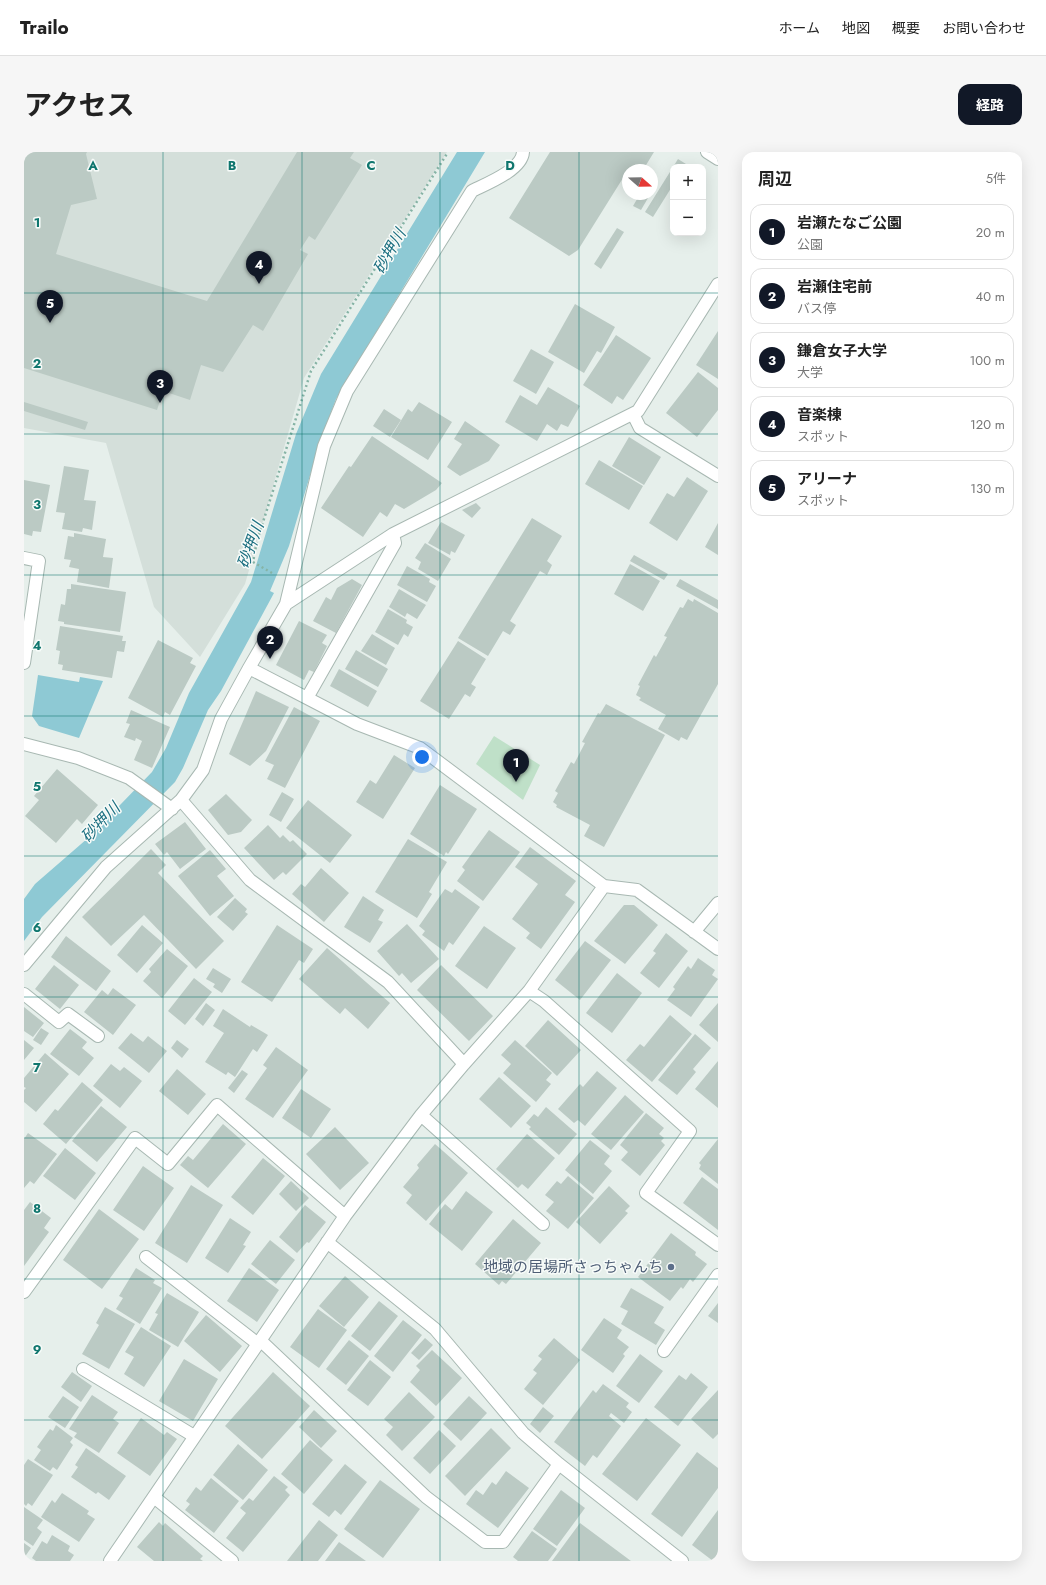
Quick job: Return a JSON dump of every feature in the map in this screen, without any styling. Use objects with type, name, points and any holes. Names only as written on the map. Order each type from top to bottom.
[{"type":"street","points":[[24,965],[106,867],[168,807],[181,800],[203,770],[221,719],[286,604],[324,446],[347,392],[472,191],[507,174],[522,156],[523,152]]},
{"type":"street","points":[[707,152],[718,159]]},
{"type":"street","points":[[286,604],[393,534],[638,412],[713,303],[718,284]]},
{"type":"street","points":[[633,414],[640,428],[718,476]]},
{"type":"street","points":[[307,698],[395,543],[393,534]]},
{"type":"street","points":[[24,558],[39,561],[24,663]]},
{"type":"street","points":[[249,668],[357,724],[420,748],[604,886],[637,890],[718,949]]},
{"type":"street","points":[[24,744],[78,758],[129,778],[168,807]]},
{"type":"street","points":[[181,800],[250,880],[388,982],[464,1064]]},
{"type":"street","points":[[110,1561],[345,1216],[421,1115],[529,991],[604,886]]},
{"type":"street","points":[[694,932],[718,903]]},
{"type":"street","points":[[529,991],[544,1001],[690,1130],[646,1193],[718,1245]]},
{"type":"street","points":[[24,994],[59,1022],[68,1014],[98,1036]]},
{"type":"street","points":[[24,1292],[135,1138],[168,1164],[217,1105],[345,1216]]},
{"type":"street","points":[[421,1115],[543,1224]]},
{"type":"street","points":[[328,1242],[435,1329],[523,1433],[559,1464],[682,1561]]},
{"type":"street","points":[[146,1257],[259,1342],[426,1496],[484,1542],[503,1542],[559,1464]]},
{"type":"street","points":[[664,1351],[718,1275]]},
{"type":"street","points":[[83,1368],[194,1436]]},
{"type":"street","points":[[154,1497],[232,1561]]},
{"type":"path","points":[[276,575],[253,562],[257,541],[311,371],[448,152]]},
{"type":"shaded area","points":[[24,152],[447,152],[304,378],[245,584],[200,657],[154,607],[106,443],[24,428]]},
{"type":"green space","points":[[494,736],[540,765],[523,800],[476,764]]},
{"type":"water","name":"砂押川","points":[[457,152],[485,152],[336,399],[320,442],[289,546],[270,591],[274,593],[221,691],[208,710],[183,768],[175,782],[42,917],[24,941],[24,899],[35,884],[88,838],[152,772],[166,748],[189,693],[251,582],[296,434],[321,374]]},
{"type":"water","points":[[38,675],[79,682],[80,677],[103,681],[79,738],[39,726],[32,716]]},
{"type":"building","points":[[24,152],[87,152],[86,154],[97,199],[71,205],[56,254],[207,301],[297,152],[354,152],[350,158],[362,165],[315,240],[309,236],[300,250],[308,254],[263,331],[253,325],[223,372],[201,365],[190,400],[163,391],[157,410],[24,368]]},
{"type":"building","points":[[550,152],[654,152],[647,164],[622,164],[622,180],[578,250],[569,256],[509,218]]},
{"type":"building","points":[[678,159],[686,164],[675,164]]},
{"type":"building","points":[[670,172],[670,190],[653,217],[645,212],[652,200],[658,200],[658,191]]},
{"type":"building","points":[[636,200],[647,200],[641,210],[633,206]]},
{"type":"building","points":[[617,228],[624,232],[601,269],[594,264]]},
{"type":"building","points":[[575,304],[615,327],[601,353],[597,351],[584,373],[548,352]]},
{"type":"building","points":[[718,331],[718,379],[696,365]]},
{"type":"building","points":[[616,335],[651,358],[623,400],[617,396],[612,404],[583,385]]},
{"type":"building","points":[[531,349],[554,362],[536,394],[513,381]]},
{"type":"building","points":[[698,372],[718,388],[718,410],[697,437],[666,413]]},
{"type":"building","points":[[548,387],[580,406],[568,427],[561,424],[557,431],[547,424],[537,441],[505,422],[520,395],[537,405]]},
{"type":"building","points":[[24,402],[88,422],[85,430],[24,411]]},
{"type":"building","points":[[419,402],[452,422],[428,460],[391,437],[408,409],[412,412]]},
{"type":"building","points":[[384,409],[401,420],[390,437],[373,426]]},
{"type":"building","points":[[465,421],[500,445],[489,461],[460,476],[447,467],[462,444],[454,439]]},
{"type":"building","points":[[372,436],[442,483],[436,490],[404,509],[395,504],[387,517],[380,512],[363,537],[321,508],[349,466],[351,467]]},
{"type":"building","points":[[629,437],[661,457],[644,485],[612,466]]},
{"type":"building","points":[[599,460],[643,486],[629,510],[585,484]]},
{"type":"building","points":[[64,466],[89,470],[84,500],[96,501],[92,530],[83,528],[82,532],[62,529],[65,513],[56,512]]},
{"type":"building","points":[[687,477],[708,491],[677,541],[649,523],[667,493],[674,497]]},
{"type":"building","points":[[24,480],[50,485],[41,532],[33,531],[32,536],[24,534]]},
{"type":"building","points":[[476,503],[481,508],[472,518],[462,510]]},
{"type":"building","points":[[532,518],[562,536],[547,561],[552,565],[547,575],[540,571],[510,621],[516,625],[510,635],[503,631],[488,656],[458,638]]},
{"type":"building","points":[[441,522],[465,535],[455,553],[451,551],[450,555],[428,543]]},
{"type":"building","points":[[718,523],[718,555],[705,547]]},
{"type":"building","points":[[74,533],[106,539],[103,557],[113,558],[109,588],[77,582],[79,569],[69,567],[71,560],[64,559],[68,536],[74,537]]},
{"type":"building","points":[[425,543],[451,559],[438,581],[418,569],[421,562],[415,558]]},
{"type":"building","points":[[634,555],[668,574],[664,580],[630,561]]},
{"type":"building","points":[[630,564],[660,581],[643,611],[614,594]]},
{"type":"building","points":[[407,566],[430,579],[429,582],[436,586],[427,602],[397,585]]},
{"type":"building","points":[[352,579],[362,585],[336,633],[313,621],[326,597],[331,600],[337,588]]},
{"type":"building","points":[[680,579],[718,600],[718,609],[676,586]]},
{"type":"building","points":[[71,584],[126,592],[120,632],[64,624],[64,622],[58,621],[61,604],[65,605],[67,589],[71,589]]},
{"type":"building","points":[[399,589],[426,605],[417,619],[407,613],[405,617],[389,607]]},
{"type":"building","points":[[688,599],[693,602],[694,599],[718,613],[718,684],[687,740],[681,737],[679,741],[658,729],[666,715],[639,700],[641,698],[636,695],[640,686],[638,685],[654,655],[656,657],[667,637],[664,636],[680,607],[683,608]]},
{"type":"building","points":[[388,609],[407,620],[406,623],[413,627],[408,637],[404,634],[398,645],[375,632]]},
{"type":"building","points":[[299,621],[327,635],[322,643],[327,646],[314,672],[309,670],[304,680],[276,665]]},
{"type":"building","points":[[60,626],[123,636],[122,641],[126,641],[124,652],[117,651],[112,678],[62,670],[63,665],[58,664],[60,651],[56,650]]},
{"type":"building","points":[[372,634],[395,648],[386,665],[361,651]]},
{"type":"building","points":[[158,640],[193,658],[190,663],[196,666],[170,715],[165,712],[163,717],[128,698]]},
{"type":"building","points":[[458,641],[486,659],[471,684],[476,687],[470,697],[465,694],[449,719],[420,701]]},
{"type":"building","points":[[356,650],[388,669],[378,687],[345,669]]},
{"type":"building","points":[[339,669],[377,691],[368,707],[330,686]]},
{"type":"building","points":[[256,691],[289,707],[266,751],[250,766],[229,754]]},
{"type":"building","points":[[606,704],[665,735],[604,847],[584,836],[590,825],[556,807],[557,805],[553,802],[558,793],[555,791],[571,762],[574,764],[585,743],[582,742],[598,713],[600,714]]},
{"type":"building","points":[[294,707],[320,721],[285,788],[267,779],[274,765],[265,761]]},
{"type":"building","points":[[131,710],[170,727],[152,768],[134,760],[142,741],[136,738],[135,741],[124,737],[130,724],[126,723]]},
{"type":"building","points":[[394,755],[415,768],[383,819],[356,802],[370,780],[376,784]]},
{"type":"building","points":[[57,769],[98,805],[82,824],[77,819],[56,843],[25,816],[39,800],[34,796]]},
{"type":"building","points":[[440,785],[477,809],[448,854],[446,852],[444,856],[410,834]]},
{"type":"building","points":[[282,792],[294,799],[281,822],[269,815]]},
{"type":"building","points":[[226,794],[252,820],[241,832],[228,835],[208,810]]},
{"type":"building","points":[[308,800],[352,835],[330,863],[286,828]]},
{"type":"building","points":[[185,822],[206,849],[180,869],[167,852],[164,855],[155,844]]},
{"type":"building","points":[[268,825],[280,838],[283,835],[290,842],[293,840],[307,854],[286,875],[283,872],[274,880],[244,848]]},
{"type":"building","points":[[489,830],[520,852],[483,901],[457,881],[465,870],[462,867]]},
{"type":"building","points":[[408,839],[447,862],[429,892],[432,894],[417,918],[375,892]]},
{"type":"building","points":[[530,847],[576,881],[565,895],[575,902],[541,949],[526,938],[530,933],[512,919],[538,884],[515,867]]},
{"type":"building","points":[[151,849],[166,865],[158,873],[224,941],[196,969],[144,915],[111,946],[82,917]]},
{"type":"building","points":[[210,850],[226,869],[217,876],[234,896],[210,916],[178,876]]},
{"type":"building","points":[[321,868],[349,893],[324,922],[292,894],[301,884],[305,887]]},
{"type":"building","points":[[445,889],[452,893],[455,889],[480,907],[453,945],[449,942],[444,951],[422,935],[425,931],[419,926]]},
{"type":"building","points":[[363,896],[384,910],[378,920],[383,922],[370,943],[344,927]]},
{"type":"building","points":[[235,898],[247,909],[245,912],[248,914],[233,931],[217,917]]},
{"type":"building","points":[[624,905],[634,905],[658,925],[625,964],[594,941]]},
{"type":"building","points":[[407,924],[439,959],[411,983],[402,973],[399,976],[377,951]]},
{"type":"building","points":[[142,925],[163,943],[137,973],[117,955]]},
{"type":"building","points":[[277,925],[313,949],[304,963],[299,960],[272,1002],[241,982]]},
{"type":"building","points":[[484,926],[516,948],[487,989],[455,966]]},
{"type":"building","points":[[666,933],[688,951],[659,988],[640,973],[656,953],[653,951]]},
{"type":"building","points":[[66,936],[111,971],[96,991],[51,957]]},
{"type":"building","points":[[585,941],[611,960],[580,1000],[555,980]]},
{"type":"building","points":[[327,948],[390,1003],[368,1029],[345,1008],[340,1014],[299,979]]},
{"type":"building","points":[[167,949],[188,966],[162,998],[143,981],[151,972],[149,969]]},
{"type":"building","points":[[698,958],[715,970],[712,975],[718,979],[691,1017],[667,1000],[675,989],[673,987],[688,966],[691,969]]},
{"type":"building","points":[[54,965],[79,985],[60,1009],[35,989]]},
{"type":"building","points":[[441,965],[493,1016],[469,1041],[417,990]]},
{"type":"building","points":[[213,968],[231,979],[222,993],[213,987],[215,984],[206,979]]},
{"type":"building","points":[[617,973],[642,993],[612,1033],[586,1013]]},
{"type":"building","points":[[194,978],[212,992],[185,1025],[168,1011]]},
{"type":"building","points":[[113,988],[136,1005],[113,1035],[84,1012],[102,990],[108,995]]},
{"type":"building","points":[[206,1003],[215,1010],[203,1026],[195,1019]]},
{"type":"building","points":[[718,1003],[718,1042],[699,1025]]},
{"type":"building","points":[[24,1007],[44,1023],[33,1037],[24,1031]]},
{"type":"building","points":[[223,1009],[250,1027],[251,1025],[268,1035],[257,1052],[253,1049],[235,1077],[228,1072],[226,1075],[205,1062],[224,1033],[213,1026]]},
{"type":"building","points":[[670,1015],[692,1034],[652,1082],[626,1060],[640,1044],[644,1047]]},
{"type":"building","points":[[548,1020],[581,1050],[557,1076],[525,1046]]},
{"type":"building","points":[[41,1028],[49,1033],[41,1045],[33,1040]]},
{"type":"building","points":[[70,1029],[87,1042],[82,1048],[94,1058],[79,1076],[50,1054]]},
{"type":"building","points":[[131,1033],[143,1042],[148,1036],[167,1051],[149,1073],[118,1048]]},
{"type":"building","points":[[695,1034],[711,1048],[693,1069],[696,1072],[677,1095],[658,1080]]},
{"type":"building","points":[[24,1040],[34,1048],[24,1060]]},
{"type":"building","points":[[177,1040],[189,1049],[182,1058],[171,1048]]},
{"type":"building","points":[[515,1040],[552,1073],[546,1080],[551,1084],[536,1102],[503,1073],[511,1064],[501,1055]]},
{"type":"building","points":[[276,1047],[308,1070],[273,1118],[245,1099],[267,1068],[263,1065]]},
{"type":"building","points":[[45,1053],[69,1074],[36,1112],[24,1102],[24,1090],[26,1088],[24,1087],[24,1078]]},
{"type":"building","points":[[718,1061],[718,1108],[695,1089]]},
{"type":"building","points":[[111,1064],[120,1071],[124,1067],[142,1081],[120,1108],[93,1086]]},
{"type":"building","points":[[177,1069],[206,1094],[188,1115],[159,1091]]},
{"type":"building","points":[[242,1070],[248,1074],[234,1093],[228,1088]]},
{"type":"building","points":[[597,1071],[617,1088],[585,1126],[578,1120],[574,1123],[558,1109],[580,1084],[583,1087]]},
{"type":"building","points":[[499,1077],[531,1106],[511,1128],[479,1099]]},
{"type":"building","points":[[82,1082],[103,1100],[66,1144],[43,1124],[55,1109],[58,1111]]},
{"type":"building","points":[[301,1089],[331,1109],[311,1138],[282,1118]]},
{"type":"building","points":[[625,1095],[644,1112],[611,1150],[591,1134]]},
{"type":"building","points":[[101,1106],[127,1127],[97,1162],[72,1141]]},
{"type":"building","points":[[546,1107],[577,1134],[559,1155],[529,1129],[531,1127],[526,1123],[534,1114],[538,1117]]},
{"type":"building","points":[[646,1113],[664,1128],[659,1134],[664,1138],[661,1141],[665,1145],[640,1176],[621,1160],[628,1152],[620,1145]]},
{"type":"building","points":[[223,1124],[246,1144],[208,1188],[180,1165],[188,1156],[193,1160]]},
{"type":"building","points":[[335,1127],[369,1163],[340,1190],[306,1154]]},
{"type":"building","points":[[28,1133],[57,1154],[34,1184],[30,1181],[24,1188],[24,1139]]},
{"type":"building","points":[[527,1134],[555,1158],[528,1189],[522,1184],[518,1188],[496,1169]]},
{"type":"building","points":[[718,1139],[718,1184],[699,1169],[701,1165],[699,1163]]},
{"type":"building","points":[[590,1140],[610,1156],[604,1164],[612,1171],[593,1194],[565,1170]]},
{"type":"building","points":[[435,1144],[468,1173],[426,1221],[406,1203],[412,1195],[403,1187],[419,1168],[417,1165]]},
{"type":"building","points":[[65,1148],[96,1173],[75,1200],[43,1176]]},
{"type":"building","points":[[263,1158],[285,1176],[253,1215],[231,1197]]},
{"type":"building","points":[[143,1166],[174,1188],[144,1231],[113,1210]]},
{"type":"building","points":[[568,1176],[594,1198],[568,1229],[546,1211],[554,1202],[545,1195],[557,1181],[561,1184]]},
{"type":"building","points":[[702,1177],[718,1189],[718,1230],[683,1203]]},
{"type":"building","points":[[291,1181],[309,1198],[296,1211],[279,1194]]},
{"type":"building","points":[[191,1185],[223,1205],[187,1263],[155,1243]]},
{"type":"building","points":[[609,1186],[630,1206],[625,1211],[628,1213],[600,1244],[576,1222]]},
{"type":"building","points":[[466,1191],[493,1212],[462,1251],[429,1224],[445,1204],[452,1210]]},
{"type":"building","points":[[30,1202],[51,1218],[44,1228],[49,1232],[24,1266],[24,1210]]},
{"type":"building","points":[[305,1205],[326,1222],[309,1243],[307,1242],[297,1253],[279,1237]]},
{"type":"building","points":[[99,1209],[139,1239],[102,1289],[63,1260]]},
{"type":"building","points":[[230,1218],[251,1232],[243,1245],[246,1246],[228,1273],[205,1258]]},
{"type":"building","points":[[513,1219],[541,1243],[506,1284],[502,1281],[499,1285],[475,1264]]},
{"type":"building","points":[[671,1233],[696,1252],[695,1255],[707,1264],[693,1282],[690,1279],[683,1289],[681,1287],[670,1301],[638,1277]]},
{"type":"building","points":[[270,1240],[295,1260],[276,1284],[251,1264]]},
{"type":"building","points":[[136,1268],[155,1280],[153,1283],[162,1288],[140,1324],[116,1309],[123,1298],[119,1296]]},
{"type":"building","points":[[249,1268],[279,1290],[257,1322],[227,1301]]},
{"type":"building","points":[[345,1276],[369,1297],[344,1327],[319,1306]]},
{"type":"building","points":[[631,1288],[664,1307],[654,1323],[665,1330],[656,1345],[621,1324],[628,1311],[620,1307]]},
{"type":"building","points":[[167,1293],[199,1312],[178,1347],[149,1330],[158,1314],[155,1313]]},
{"type":"building","points":[[379,1301],[398,1316],[370,1351],[351,1336]]},
{"type":"building","points":[[718,1303],[718,1323],[708,1316]]},
{"type":"building","points":[[105,1307],[135,1324],[109,1369],[82,1354],[99,1325],[96,1323]]},
{"type":"building","points":[[318,1309],[347,1330],[319,1368],[290,1347]]},
{"type":"building","points":[[206,1315],[242,1346],[220,1372],[184,1341]]},
{"type":"building","points":[[604,1318],[622,1330],[617,1338],[629,1347],[623,1354],[625,1356],[613,1373],[581,1350]]},
{"type":"building","points":[[403,1320],[422,1335],[393,1372],[374,1356]]},
{"type":"building","points":[[141,1327],[171,1346],[144,1387],[124,1374],[134,1357],[125,1352]]},
{"type":"building","points":[[425,1338],[433,1345],[419,1360],[411,1353]]},
{"type":"building","points":[[554,1338],[580,1360],[543,1405],[524,1389],[537,1373],[533,1370],[542,1359],[538,1356]]},
{"type":"building","points":[[349,1340],[369,1356],[346,1385],[326,1369]]},
{"type":"building","points":[[432,1350],[462,1378],[436,1406],[410,1382],[420,1370],[416,1366]]},
{"type":"building","points":[[640,1354],[663,1371],[639,1403],[616,1386]]},
{"type":"building","points":[[184,1359],[218,1379],[193,1421],[159,1401]]},
{"type":"building","points":[[370,1360],[391,1377],[368,1406],[347,1390]]},
{"type":"building","points":[[72,1372],[92,1386],[81,1402],[61,1387]]},
{"type":"building","points":[[273,1372],[310,1406],[262,1459],[225,1426]]},
{"type":"building","points":[[691,1373],[708,1387],[678,1426],[654,1407],[679,1375],[686,1380]]},
{"type":"building","points":[[603,1384],[629,1403],[626,1407],[632,1412],[624,1423],[611,1413],[609,1416],[621,1426],[597,1458],[593,1455],[585,1466],[554,1442],[593,1390],[596,1393]]},
{"type":"building","points":[[718,1390],[718,1434],[713,1439],[691,1419]]},
{"type":"building","points":[[409,1392],[435,1417],[402,1451],[386,1435],[393,1427],[384,1419]]},
{"type":"building","points":[[92,1395],[118,1412],[113,1419],[119,1423],[99,1453],[74,1437],[77,1433],[69,1429]]},
{"type":"building","points":[[63,1396],[79,1407],[65,1428],[48,1417]]},
{"type":"building","points":[[469,1396],[487,1413],[461,1441],[443,1424]]},
{"type":"building","points":[[543,1407],[554,1416],[540,1433],[530,1424]]},
{"type":"building","points":[[314,1410],[337,1431],[321,1448],[299,1427]]},
{"type":"building","points":[[141,1418],[164,1435],[167,1432],[177,1439],[150,1476],[117,1453]]},
{"type":"building","points":[[646,1418],[681,1445],[637,1501],[602,1474]]},
{"type":"building","points":[[56,1425],[73,1438],[70,1442],[73,1445],[57,1470],[53,1467],[50,1471],[34,1460],[41,1450],[37,1447],[50,1429],[53,1431]]},
{"type":"building","points":[[491,1428],[511,1448],[465,1496],[445,1476]]},
{"type":"building","points":[[439,1430],[456,1446],[430,1474],[413,1458]]},
{"type":"building","points":[[310,1440],[333,1460],[304,1494],[281,1474]]},
{"type":"building","points":[[238,1444],[268,1470],[243,1500],[213,1475]]},
{"type":"building","points":[[86,1448],[126,1476],[109,1500],[98,1492],[96,1494],[71,1477],[78,1467],[75,1465]]},
{"type":"building","points":[[697,1452],[718,1468],[718,1488],[682,1537],[651,1514]]},
{"type":"building","points":[[28,1459],[53,1475],[32,1506],[28,1503],[26,1506],[24,1504],[24,1465]]},
{"type":"building","points":[[345,1464],[367,1482],[341,1515],[335,1510],[329,1517],[312,1504]]},
{"type":"building","points":[[506,1471],[529,1488],[498,1528],[466,1504],[476,1490],[483,1495],[492,1482],[496,1485]]},
{"type":"building","points":[[274,1476],[288,1487],[285,1490],[290,1495],[243,1552],[226,1538],[246,1513],[240,1508],[249,1498],[253,1501]]},
{"type":"building","points":[[211,1478],[239,1501],[214,1533],[185,1510],[190,1504],[186,1501],[196,1487],[201,1491]]},
{"type":"building","points":[[380,1480],[420,1509],[383,1558],[344,1529]]},
{"type":"building","points":[[561,1490],[585,1508],[557,1546],[533,1529]]},
{"type":"building","points":[[62,1493],[89,1511],[87,1514],[95,1519],[79,1542],[41,1517],[52,1500],[55,1503]]},
{"type":"building","points":[[24,1507],[43,1520],[37,1528],[42,1532],[33,1546],[24,1540]]},
{"type":"building","points":[[718,1510],[718,1561],[713,1561],[692,1545]]},
{"type":"building","points":[[319,1520],[338,1535],[318,1561],[287,1561]]},
{"type":"building","points":[[159,1522],[163,1526],[165,1523],[203,1556],[200,1559],[203,1561],[154,1561],[137,1547]]},
{"type":"building","points":[[580,1523],[631,1561],[552,1561]]},
{"type":"building","points":[[532,1531],[557,1549],[548,1561],[518,1561],[513,1557]]},
{"type":"building","points":[[52,1535],[70,1546],[68,1551],[74,1555],[70,1561],[36,1561],[32,1558],[42,1541],[47,1544]]},
{"type":"building","points":[[339,1542],[366,1561],[325,1561]]},
{"type":"building","points":[[24,1543],[31,1548],[24,1558]]},
{"type":"place","name":"音楽棟","points":[[259,284]]},
{"type":"place","name":"アリーナ","points":[[50,323]]},
{"type":"place","name":"鎌倉女子大学","points":[[160,403]]},
{"type":"place","name":"岩瀬住宅前","points":[[270,659]]},
{"type":"place","name":"岩瀬たなご公園","points":[[516,782]]},
{"type":"place","name":"地域の居場所さっちゃんち","points":[[671,1267]]}]
